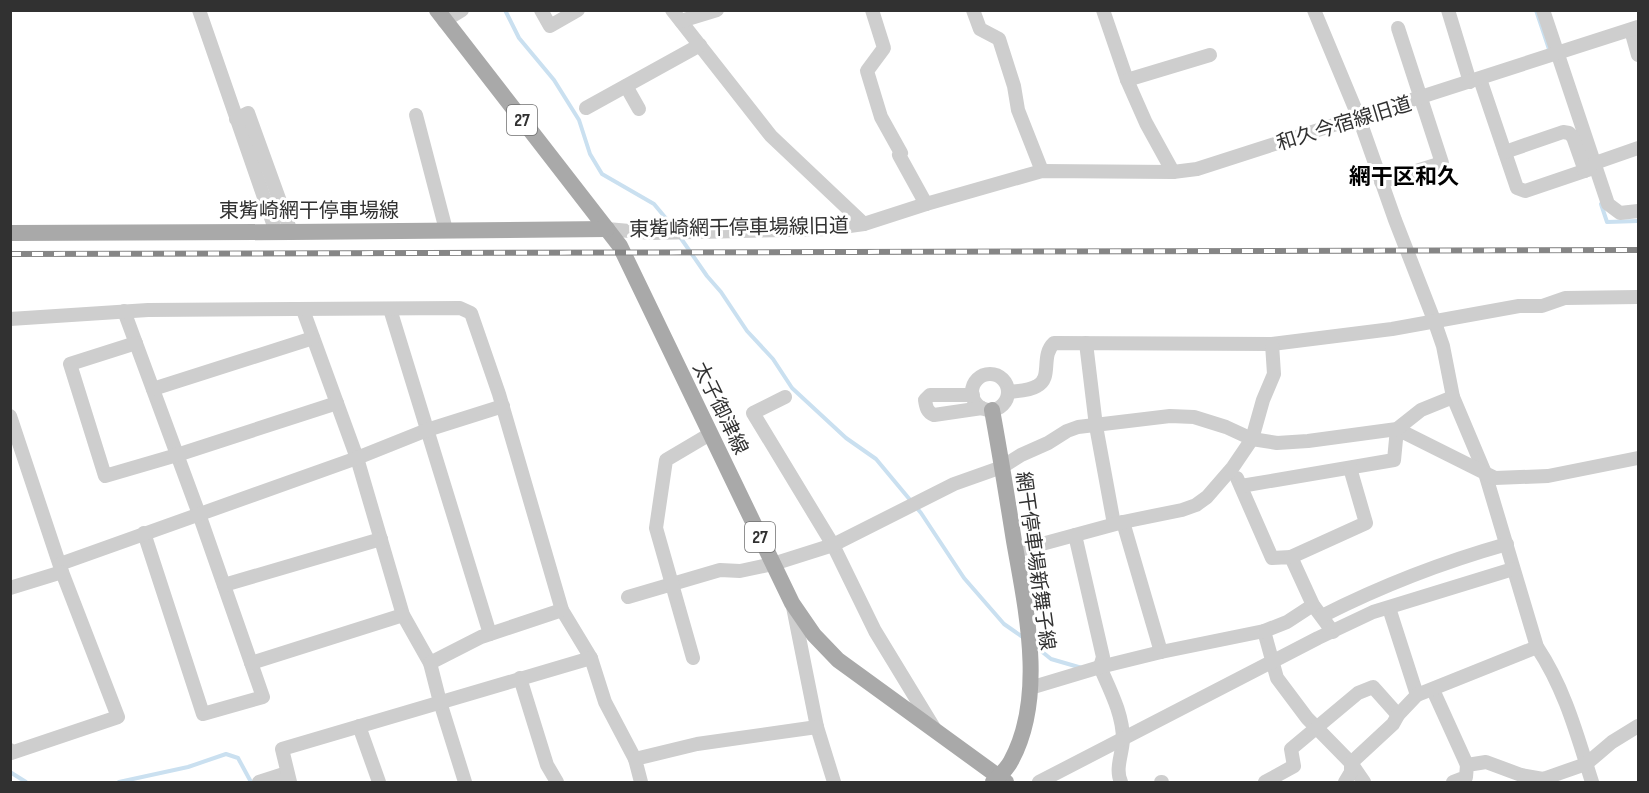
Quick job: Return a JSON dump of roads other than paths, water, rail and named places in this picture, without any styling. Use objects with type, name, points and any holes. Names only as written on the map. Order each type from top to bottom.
[{"type":"main road","name":"太子御津線","points":[[441,16],[620,246],[792,603],[814,635],[838,660],[999,781]]},
{"type":"main road","name":"東觜崎網干停車場線","points":[[10,232],[607,229]]},
{"type":"main road","name":"網干停車場新舞子線","points":[[987,409],[1002,467],[1030,648],[1030,688],[1025,721],[1010,764],[999,781]]},
{"type":"street","points":[[199,10],[236,119],[283,232]]},
{"type":"street","points":[[441,16],[462,10]]},
{"type":"street","points":[[542,10],[550,26],[578,10]]},
{"type":"street","points":[[717,10],[677,16],[771,136],[864,224]]},
{"type":"street","points":[[872,10],[884,48],[867,71],[882,117],[926,204]]},
{"type":"street","points":[[973,10],[980,29],[999,39],[1014,86],[1018,110],[1042,171]]},
{"type":"street","points":[[1314,10],[1359,118],[1434,320],[1443,346],[1454,397],[1485,473],[1537,647],[1552,670],[1562,693],[1592,783]]},
{"type":"street","points":[[1448,10],[1517,188],[1521,191],[1592,167],[1638,148]]},
{"type":"street","points":[[1543,10],[1592,167],[1608,204],[1620,213],[1638,211]]},
{"type":"street","points":[[1104,11],[1127,80],[1146,123],[1173,171]]},
{"type":"street","points":[[1381,182],[1442,163],[1398,28]]},
{"type":"street","points":[[1635,29],[1638,55]]},
{"type":"street","name":"和久今宿線旧道","points":[[1042,171],[1197,169],[1635,29]]},
{"type":"street","points":[[586,108],[700,45]]},
{"type":"street","points":[[1127,80],[1210,55]]},
{"type":"street","points":[[626,86],[639,109]]},
{"type":"street","points":[[416,115],[446,230]]},
{"type":"street","points":[[1505,153],[1563,132],[1573,137],[1592,167]]},
{"type":"street","name":"東觜崎網干停車場線旧道","points":[[607,229],[652,233],[828,229],[864,224],[1042,171]]},
{"type":"street","points":[[1008,392],[1031,389],[1040,385],[1045,377],[1048,348],[1054,343],[1272,344],[1392,329],[1519,306],[1542,306],[1565,298],[1638,297]]},
{"type":"street","points":[[10,319],[124,311],[460,308],[471,313],[503,406],[562,610],[591,658],[605,702],[635,759],[641,783]]},
{"type":"street","points":[[390,309],[490,634]]},
{"type":"street","points":[[303,310],[357,458],[403,615],[430,663],[465,783]]},
{"type":"street","points":[[124,311],[199,514],[262,697],[203,714],[144,533]]},
{"type":"street","points":[[153,389],[313,338]]},
{"type":"street","points":[[136,343],[70,364],[105,476],[337,403]]},
{"type":"street","points":[[1086,343],[1096,426],[1118,523],[1161,652]]},
{"type":"street","points":[[1016,551],[1118,523],[1196,505],[1207,497],[1233,467],[1252,440],[1263,400],[1274,374],[1272,344]]},
{"type":"street","points":[[973,395],[933,394],[925,400],[926,408],[934,415],[987,409],[1002,406],[1008,392],[1005,381],[995,374],[978,379],[973,389],[978,405],[987,409]]},
{"type":"street","points":[[628,597],[720,570],[740,571],[773,564],[833,545],[954,484],[1002,467],[1078,427],[1170,416],[1194,417],[1226,427],[1252,440],[1277,443],[1308,441],[1397,429],[1421,410],[1454,397]]},
{"type":"street","points":[[785,398],[753,413],[833,545],[875,631],[936,732]]},
{"type":"street","points":[[10,588],[144,533],[357,458],[427,430],[503,406]]},
{"type":"street","points":[[10,416],[61,568],[118,717],[11,753],[10,750]]},
{"type":"street","points":[[1241,486],[1394,460],[1397,429]]},
{"type":"street","points":[[1397,429],[1495,478],[1548,476],[1638,458]]},
{"type":"street","points":[[693,658],[656,528],[666,460],[710,434]]},
{"type":"street","points":[[1233,467],[1272,558],[1291,557],[1366,523],[1350,468]]},
{"type":"street","points":[[1075,535],[1103,657],[1092,669]]},
{"type":"street","points":[[224,585],[381,539]]},
{"type":"street","points":[[1030,688],[1092,669],[1161,652],[1264,632],[1464,556],[1507,544]]},
{"type":"street","points":[[1291,557],[1317,610],[1333,632]]},
{"type":"street","points":[[1039,783],[1373,612],[1513,569]]},
{"type":"street","points":[[792,603],[817,727],[834,783]]},
{"type":"street","points":[[1389,608],[1417,696]]},
{"type":"street","points":[[430,663],[490,634],[562,610]]},
{"type":"street","points":[[251,663],[403,615]]},
{"type":"street","points":[[1264,632],[1277,678],[1316,727],[1351,763],[1364,783]]},
{"type":"street","points":[[1345,783],[1351,772],[1351,763],[1393,724],[1398,715],[1417,696],[1537,647]]},
{"type":"street","points":[[259,783],[289,778],[282,749],[591,658]]},
{"type":"street","points":[[1092,669],[1120,717],[1117,743],[1118,775],[1121,783]]},
{"type":"street","points":[[520,678],[547,765],[557,783]]},
{"type":"street","points":[[1266,782],[1294,766],[1291,749],[1358,693],[1373,687],[1398,715]]},
{"type":"street","points":[[1433,690],[1464,777],[1486,762],[1522,779],[1543,779],[1586,764],[1612,742],[1638,726]]},
{"type":"street","points":[[359,726],[379,783]]},
{"type":"street","points":[[635,759],[697,744],[817,727]]},
{"type":"waterway","points":[[505,10],[519,38],[554,80],[579,120],[590,154],[602,174],[654,204],[674,228]]},
{"type":"waterway","points":[[1536,10],[1550,52]]},
{"type":"waterway","points":[[1601,204],[1607,222],[1638,221]]},
{"type":"waterway","points":[[680,237],[747,331],[773,359],[792,388],[846,438],[876,459],[921,513],[964,578],[1004,624],[1024,638]]},
{"type":"waterway","points":[[1035,646],[1051,659],[1082,668]]},
{"type":"waterway","points":[[119,782],[188,767],[226,754],[238,758],[251,782]]},
{"type":"waterway","points":[[10,772],[26,782]]},
{"type":"railway","points":[[10,254],[1638,250]]},
{"type":"district","name":"網干区和久","points":[[1404,176]]}]
